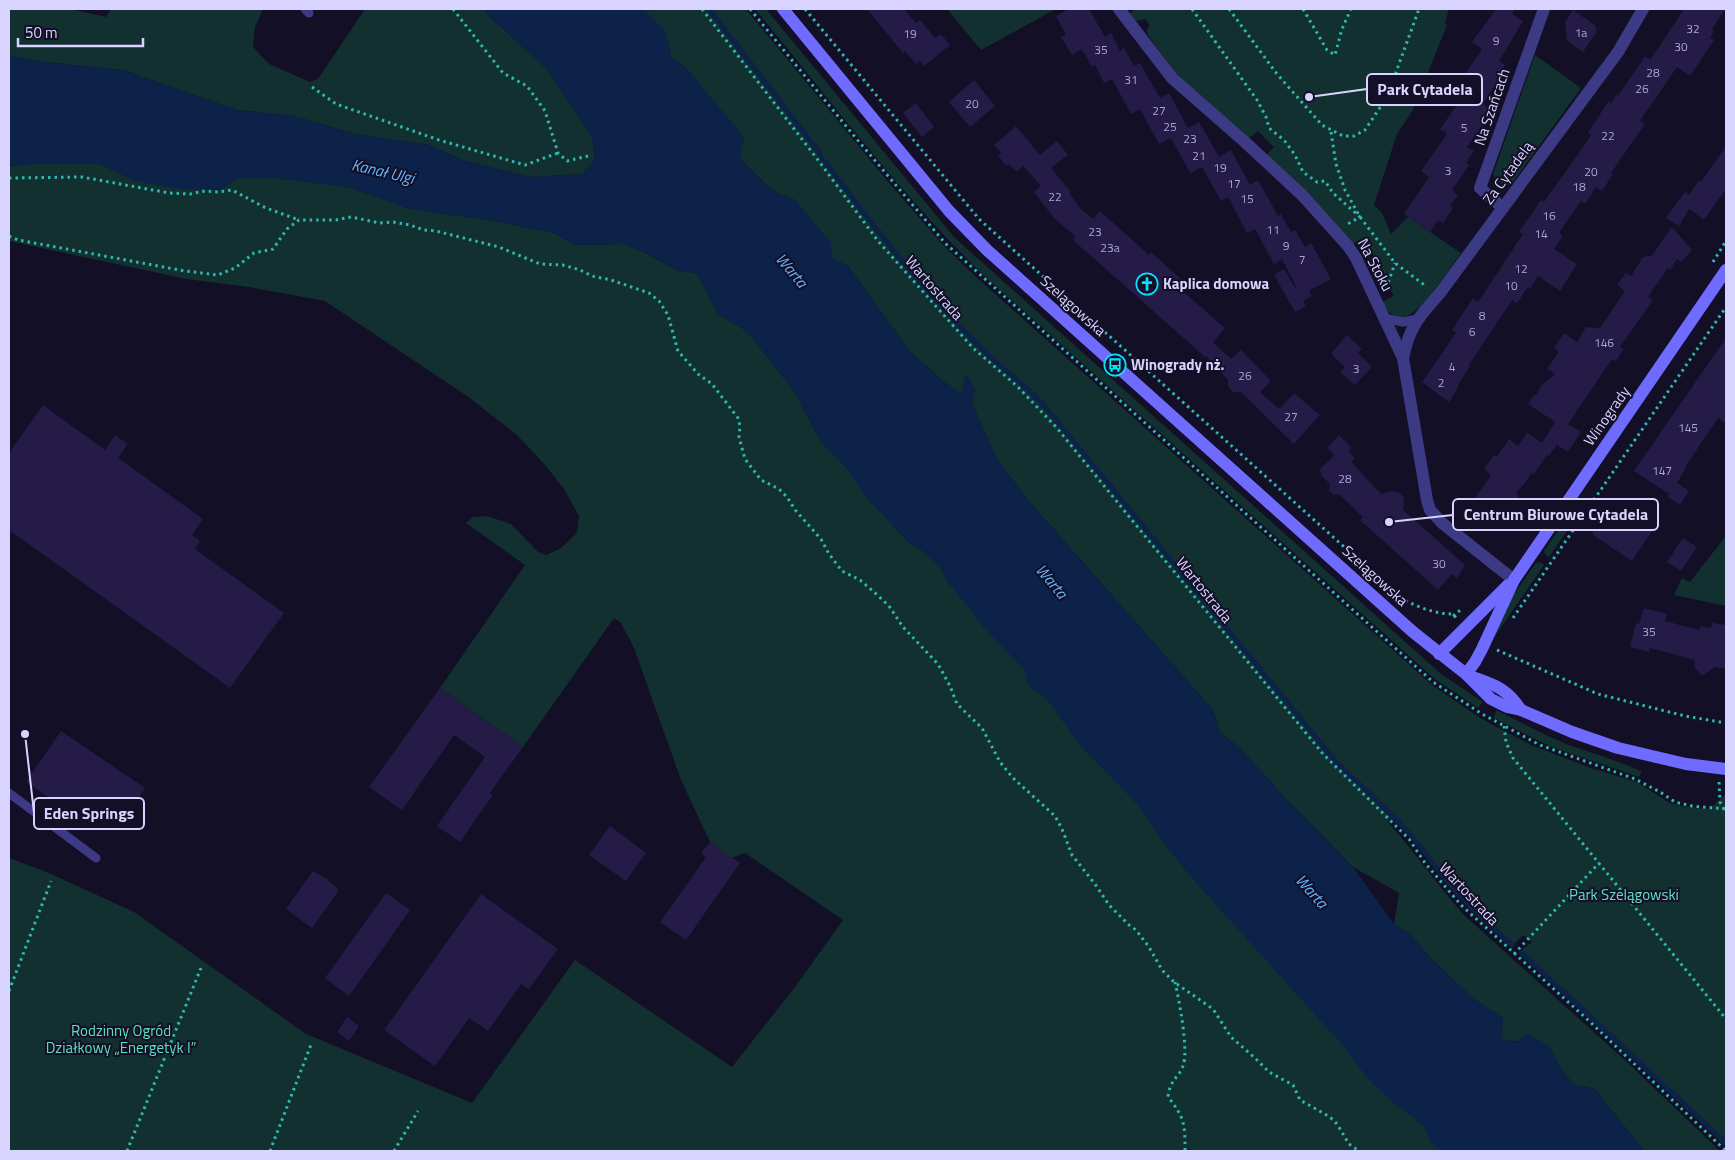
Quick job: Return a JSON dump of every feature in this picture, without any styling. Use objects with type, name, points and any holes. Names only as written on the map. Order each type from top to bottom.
[{"type":"street","name":"Szelągowska","points":[[783,9],[965,229],[1439,654],[1466,674],[1498,686],[1508,693],[1521,710],[1572,732],[1604,744],[1675,762],[1723,769]]},
{"type":"street","name":"Na Stoku","points":[[1119,9],[1172,78],[1302,195],[1348,246],[1363,271],[1403,358],[1430,510],[1442,523],[1514,580]]},
{"type":"street","name":"Na Szańcach","points":[[1503,208],[1480,188],[1544,9]]},
{"type":"street","name":"Za Cytadelą","points":[[1403,358],[1406,340],[1417,319],[1503,208],[1618,52],[1643,9]]},
{"type":"street","name":"Winogrady","points":[[1466,674],[1482,649],[1514,580],[1726,270]]},
{"type":"street","name":"Winogrady","points":[[1439,654],[1514,580]]},
{"type":"lane","points":[[1383,318],[1403,322],[1417,319]]},
{"type":"lane","points":[[9,793],[96,858]]},
{"type":"path","points":[[453,9],[503,73],[527,86],[545,111],[558,153],[567,161],[588,156]]},
{"type":"path","name":"Wartostrada","points":[[702,9],[878,241],[973,348],[1017,386],[1056,427],[1323,754],[1409,839],[1436,876],[1462,906],[1588,1020],[1726,1151]]},
{"type":"path","points":[[805,9],[979,219],[1401,598],[1413,605],[1444,614],[1453,614]]},
{"type":"path","points":[[1192,9],[1257,100],[1266,117],[1269,128],[1295,155],[1303,172],[1317,182],[1325,181],[1333,193],[1360,217]]},
{"type":"path","points":[[1229,9],[1277,74],[1322,125],[1343,136],[1354,136],[1365,130],[1387,97],[1419,9]]},
{"type":"path","points":[[1303,9],[1327,50],[1335,54],[1342,29],[1351,9]]},
{"type":"path","points":[[312,87],[336,104],[440,140],[525,166],[558,153]]},
{"type":"path","points":[[1331,131],[1336,164],[1345,190],[1360,217],[1395,263],[1437,295]]},
{"type":"path","points":[[9,178],[82,177],[169,194],[232,190],[266,208],[299,220],[336,220],[343,217],[351,217],[380,223],[393,222],[410,225],[424,230],[436,231],[500,247],[540,264],[564,265],[592,276],[649,292],[659,301],[668,315],[678,351],[698,374],[712,384],[738,418],[740,426],[739,437],[745,460],[761,480],[779,489],[787,497],[796,511],[821,540],[842,571],[860,580],[874,592],[888,606],[903,627],[938,664],[957,704],[982,728],[1000,762],[1013,778],[1055,816],[1072,855],[1109,905],[1136,930],[1149,947],[1162,970],[1174,982],[1213,1009],[1231,1037],[1269,1072],[1293,1085],[1300,1100],[1330,1117],[1337,1124],[1349,1144],[1359,1151]]},
{"type":"path","points":[[9,236],[18,240],[186,271],[218,275],[235,268],[254,253],[273,249],[287,229],[299,220]]},
{"type":"path","points":[[1373,294],[1388,283],[1395,263]]},
{"type":"path","points":[[1511,622],[1726,307]]},
{"type":"path","points":[[1494,657],[1497,644]]},
{"type":"path","points":[[1495,650],[1598,694],[1685,716],[1726,723]]},
{"type":"path","points":[[1504,726],[1506,742],[1513,758],[1726,1018]]},
{"type":"path","points":[[1723,769],[1720,802],[1726,810]]},
{"type":"path","points":[[1514,954],[1599,863]]},
{"type":"path","points":[[9,991],[51,881]]},
{"type":"path","points":[[127,1151],[201,968]]},
{"type":"path","points":[[1174,982],[1182,1020],[1184,1058],[1182,1068],[1173,1079],[1169,1088],[1168,1097],[1179,1111],[1185,1126],[1185,1151]]},
{"type":"path","points":[[270,1151],[312,1042]]},
{"type":"path","points":[[394,1151],[418,1111]]},
{"type":"green space","points":[[9,9],[70,9],[106,17],[111,9],[263,9],[255,27],[253,47],[269,64],[310,82],[318,79],[365,9],[485,9],[490,17],[547,69],[592,137],[595,160],[582,174],[530,177],[462,160],[429,145],[355,134],[294,116],[237,110],[123,70],[35,61],[9,55]]},
{"type":"green space","name":"Park Szelągowski","points":[[643,9],[746,9],[890,184],[943,245],[974,275],[1432,685],[1482,719],[1531,745],[1591,768],[1637,782],[1668,802],[1681,806],[1709,809],[1725,795],[1726,788],[1726,1147],[1632,1057],[1520,955],[1519,952],[1532,942],[1523,935],[1510,946],[1472,912],[1392,816],[1388,822],[1464,915],[1628,1063],[1720,1151],[1644,1151],[1595,1089],[1573,1084],[1559,1066],[1550,1047],[1501,1039],[1503,1018],[1475,1000],[1432,960],[1410,934],[1394,924],[1399,893],[1353,867],[1285,798],[1240,748],[1220,733],[1213,710],[1027,499],[997,459],[972,404],[975,389],[966,375],[962,394],[941,380],[909,350],[848,266],[833,259],[795,200],[773,191],[740,158],[688,70],[671,56],[665,31]]},
{"type":"green space","points":[[755,9],[766,9],[955,238],[1441,674],[1483,702],[1478,708],[1436,680],[979,271],[920,209]]},
{"type":"green space","points":[[947,9],[1056,9],[981,50]]},
{"type":"green space","points":[[1135,9],[1449,9],[1445,23],[1447,25],[1413,110],[1397,134],[1374,205],[1382,213],[1391,234],[1408,217],[1461,253],[1421,306],[1407,316],[1402,317],[1395,316],[1386,309],[1382,302],[1394,296],[1365,238],[1353,244],[1266,155],[1274,147],[1258,131],[1249,138],[1175,73],[1148,35],[1147,29],[1150,25],[1145,19],[1136,21],[1129,14]]},
{"type":"green space","points":[[1535,55],[1581,88],[1511,185],[1505,185],[1493,174]]},
{"type":"green space","name":"Rodzinny Ogród Działkowy „Energetyk I”","points":[[44,163],[100,164],[136,181],[220,190],[238,178],[277,178],[348,187],[411,209],[495,221],[554,233],[575,245],[624,244],[648,254],[676,270],[697,273],[717,313],[748,332],[794,391],[820,440],[844,465],[907,541],[922,550],[941,568],[947,581],[1454,1151],[9,1151],[9,858],[49,873],[134,912],[306,1034],[472,1103],[575,960],[732,1067],[795,987],[843,920],[745,853],[732,858],[710,842],[681,780],[634,648],[621,623],[614,618],[523,747],[440,688],[525,565],[466,523],[473,517],[487,516],[511,524],[538,552],[546,555],[561,548],[577,533],[579,516],[564,489],[517,435],[467,396],[325,301],[249,287],[186,279],[9,241],[9,166]]},
{"type":"green space","points":[[1576,509],[1580,512],[1549,557],[1544,551],[1572,510]]},
{"type":"green space","points":[[1726,536],[1726,606],[1674,595],[1682,578],[1690,582]]},
{"type":"green space","points":[[1540,562],[1544,565],[1493,639],[1510,600],[1536,563]]},
{"type":"green space","points":[[1496,710],[1560,741],[1642,772],[1639,777],[1549,746],[1494,718]]},
{"type":"water","points":[[485,9],[643,9],[665,31],[671,56],[688,70],[744,137],[740,158],[773,191],[795,200],[830,241],[833,259],[848,266],[909,350],[941,380],[961,393],[965,374],[975,389],[972,404],[997,459],[1027,499],[1213,710],[1220,733],[1240,748],[1285,798],[1353,867],[1394,924],[1410,934],[1432,960],[1475,1000],[1503,1018],[1501,1039],[1517,1042],[1528,1033],[1550,1047],[1559,1066],[1573,1084],[1595,1089],[1644,1151],[1445,1151],[1431,1144],[1423,1125],[1392,1102],[1368,1079],[1345,1048],[1190,876],[1159,837],[1139,806],[1078,743],[1047,699],[1027,684],[1025,670],[985,629],[947,581],[941,568],[922,550],[907,541],[865,496],[844,465],[820,440],[794,391],[748,332],[717,313],[697,273],[676,270],[648,254],[624,244],[575,245],[554,233],[495,221],[411,209],[348,187],[277,178],[238,178],[220,190],[176,189],[136,181],[100,164],[44,163],[9,166],[9,55],[35,61],[123,70],[237,110],[294,116],[355,134],[429,145],[462,160],[530,177],[582,174],[595,160],[592,137],[547,69],[490,17]]},
{"type":"building","points":[[867,9],[904,9],[916,23],[920,20],[935,38],[941,34],[950,45],[924,66],[920,61],[916,64],[905,51],[903,53]]},
{"type":"building","points":[[1069,9],[1089,9],[1105,37],[1111,33],[1120,51],[1124,48],[1134,66],[1140,63],[1160,98],[1169,93],[1188,128],[1199,122],[1219,157],[1231,150],[1250,185],[1258,180],[1278,216],[1281,214],[1291,232],[1295,230],[1305,247],[1311,243],[1331,279],[1309,291],[1312,296],[1303,301],[1306,306],[1295,312],[1274,275],[1284,269],[1297,288],[1282,259],[1274,264],[1255,229],[1247,233],[1228,197],[1221,201],[1202,167],[1190,173],[1171,138],[1159,144],[1140,109],[1131,114],[1112,79],[1104,83],[1095,65],[1092,67],[1082,49],[1072,55],[1061,37],[1066,35],[1056,16]]},
{"type":"building","points":[[1496,9],[1515,9],[1512,14],[1523,21],[1499,61],[1505,65],[1497,77],[1499,79],[1483,104],[1489,108],[1481,120],[1484,122],[1467,147],[1474,151],[1466,163],[1469,165],[1452,190],[1458,195],[1450,206],[1453,208],[1443,223],[1438,220],[1430,232],[1404,214],[1429,177],[1421,171],[1447,134],[1440,129],[1466,92],[1457,86],[1482,49],[1472,42]]},
{"type":"building","points":[[1684,9],[1725,9],[1712,29],[1714,31],[1710,38],[1714,40],[1690,76],[1677,67],[1640,121],[1645,124],[1611,173],[1613,174],[1602,191],[1596,187],[1585,204],[1581,201],[1559,233],[1563,236],[1554,249],[1577,264],[1560,291],[1538,276],[1530,289],[1528,287],[1517,303],[1512,300],[1469,365],[1449,402],[1422,382],[1456,333],[1452,330],[1473,298],[1478,302],[1523,234],[1519,232],[1541,200],[1544,202],[1574,160],[1591,135],[1588,132],[1609,101],[1611,103],[1617,94],[1618,96],[1645,56],[1650,60]]},
{"type":"building","points":[[1573,10],[1596,26],[1596,33],[1583,52],[1567,41],[1565,22]]},
{"type":"building","points":[[974,80],[995,106],[970,127],[949,102]]},
{"type":"building","points":[[916,103],[934,127],[922,137],[903,113]]},
{"type":"building","points":[[1016,126],[1040,155],[1057,141],[1068,155],[1051,168],[1071,192],[1069,193],[1080,208],[1093,219],[1100,211],[1149,255],[1151,252],[1183,281],[1178,287],[1225,328],[1213,342],[1231,359],[1241,350],[1271,381],[1260,392],[1279,409],[1294,393],[1320,415],[1294,444],[1241,392],[1233,392],[1228,387],[1228,380],[1206,356],[1073,240],[1076,237],[1053,217],[1034,192],[1041,186],[1023,166],[1017,172],[1009,164],[1006,166],[998,156],[1001,153],[994,145]]},
{"type":"building","points":[[1726,146],[1726,189],[1704,220],[1689,209],[1679,226],[1666,218],[1685,192],[1689,195],[1699,180],[1701,182]]},
{"type":"building","points":[[1672,227],[1692,250],[1681,262],[1677,259],[1670,270],[1668,268],[1648,297],[1653,300],[1620,347],[1624,349],[1616,361],[1612,359],[1568,424],[1581,432],[1568,452],[1557,445],[1549,456],[1547,455],[1534,474],[1532,473],[1516,494],[1519,496],[1514,505],[1498,526],[1469,506],[1491,475],[1484,469],[1494,455],[1497,457],[1509,439],[1518,446],[1527,433],[1542,443],[1555,422],[1528,404],[1534,395],[1537,395],[1540,387],[1555,374],[1547,369],[1559,352],[1554,348],[1564,333],[1577,342],[1586,327],[1600,328],[1625,291],[1617,285],[1626,273],[1631,276],[1643,257],[1651,257]]},
{"type":"building","points":[[1347,335],[1362,349],[1358,353],[1372,367],[1355,385],[1340,372],[1345,367],[1331,354]]},
{"type":"building","points":[[1726,338],[1726,423],[1718,418],[1685,467],[1677,483],[1689,491],[1680,505],[1667,496],[1669,494],[1634,471]]},
{"type":"building","points":[[43,405],[105,450],[115,435],[128,444],[118,458],[203,519],[192,535],[200,541],[195,549],[284,613],[230,688],[9,530],[9,453]]},
{"type":"building","points":[[1339,435],[1352,448],[1348,451],[1355,458],[1351,462],[1382,495],[1385,492],[1394,491],[1400,493],[1404,498],[1403,510],[1465,565],[1457,578],[1452,574],[1438,590],[1360,520],[1363,517],[1339,494],[1334,495],[1329,490],[1330,484],[1321,475],[1319,470],[1335,455],[1327,448]]},
{"type":"building","points":[[1614,501],[1654,528],[1632,561],[1592,534]]},
{"type":"building","points":[[1683,538],[1697,547],[1681,571],[1667,562]]},
{"type":"building","points":[[1644,608],[1667,614],[1665,621],[1699,630],[1700,626],[1711,628],[1712,623],[1726,625],[1726,669],[1715,667],[1702,676],[1694,666],[1695,660],[1650,648],[1649,652],[1630,647],[1636,623],[1639,624]]},
{"type":"building","points":[[440,688],[523,747],[490,793],[493,795],[460,842],[437,826],[485,757],[454,735],[402,810],[369,787]]},
{"type":"building","points":[[61,731],[145,788],[116,830],[74,801],[67,810],[26,782]]},
{"type":"building","points":[[610,826],[646,853],[626,881],[589,855]]},
{"type":"building","points":[[710,842],[740,863],[686,940],[660,922],[706,857],[701,853]]},
{"type":"building","points":[[313,871],[327,879],[339,890],[312,928],[286,909]]},
{"type":"building","points":[[386,893],[410,910],[349,996],[325,978]]},
{"type":"building","points":[[481,894],[558,949],[529,989],[521,984],[488,1031],[469,1018],[435,1066],[384,1030]]},
{"type":"building","points":[[347,1017],[359,1026],[349,1041],[337,1032]]},
{"type":"waterway","points":[[709,9],[819,152],[821,158],[920,282],[981,348],[1043,404],[1337,763],[1412,836],[1458,894],[1512,945]]},
{"type":"waterway","points":[[1522,953],[1726,1143]]},
{"type":"place","name":"Park Cytadela","points":[[1309,97]]},
{"type":"place","name":"Kaplica domowa","points":[[1147,284]]},
{"type":"place","name":"Winogrady nż.","points":[[1115,365]]},
{"type":"place","name":"Centrum Biurowe Cytadela","points":[[1389,522]]},
{"type":"place","name":"Eden Springs","points":[[25,734]]},
{"type":"water label","name":"Kanał Ulgi","points":[[383,171]]},
{"type":"water label","name":"Warta","points":[[792,270]]},
{"type":"water label","name":"Warta","points":[[1052,581]]},
{"type":"water label","name":"Warta","points":[[1312,891]]}]
